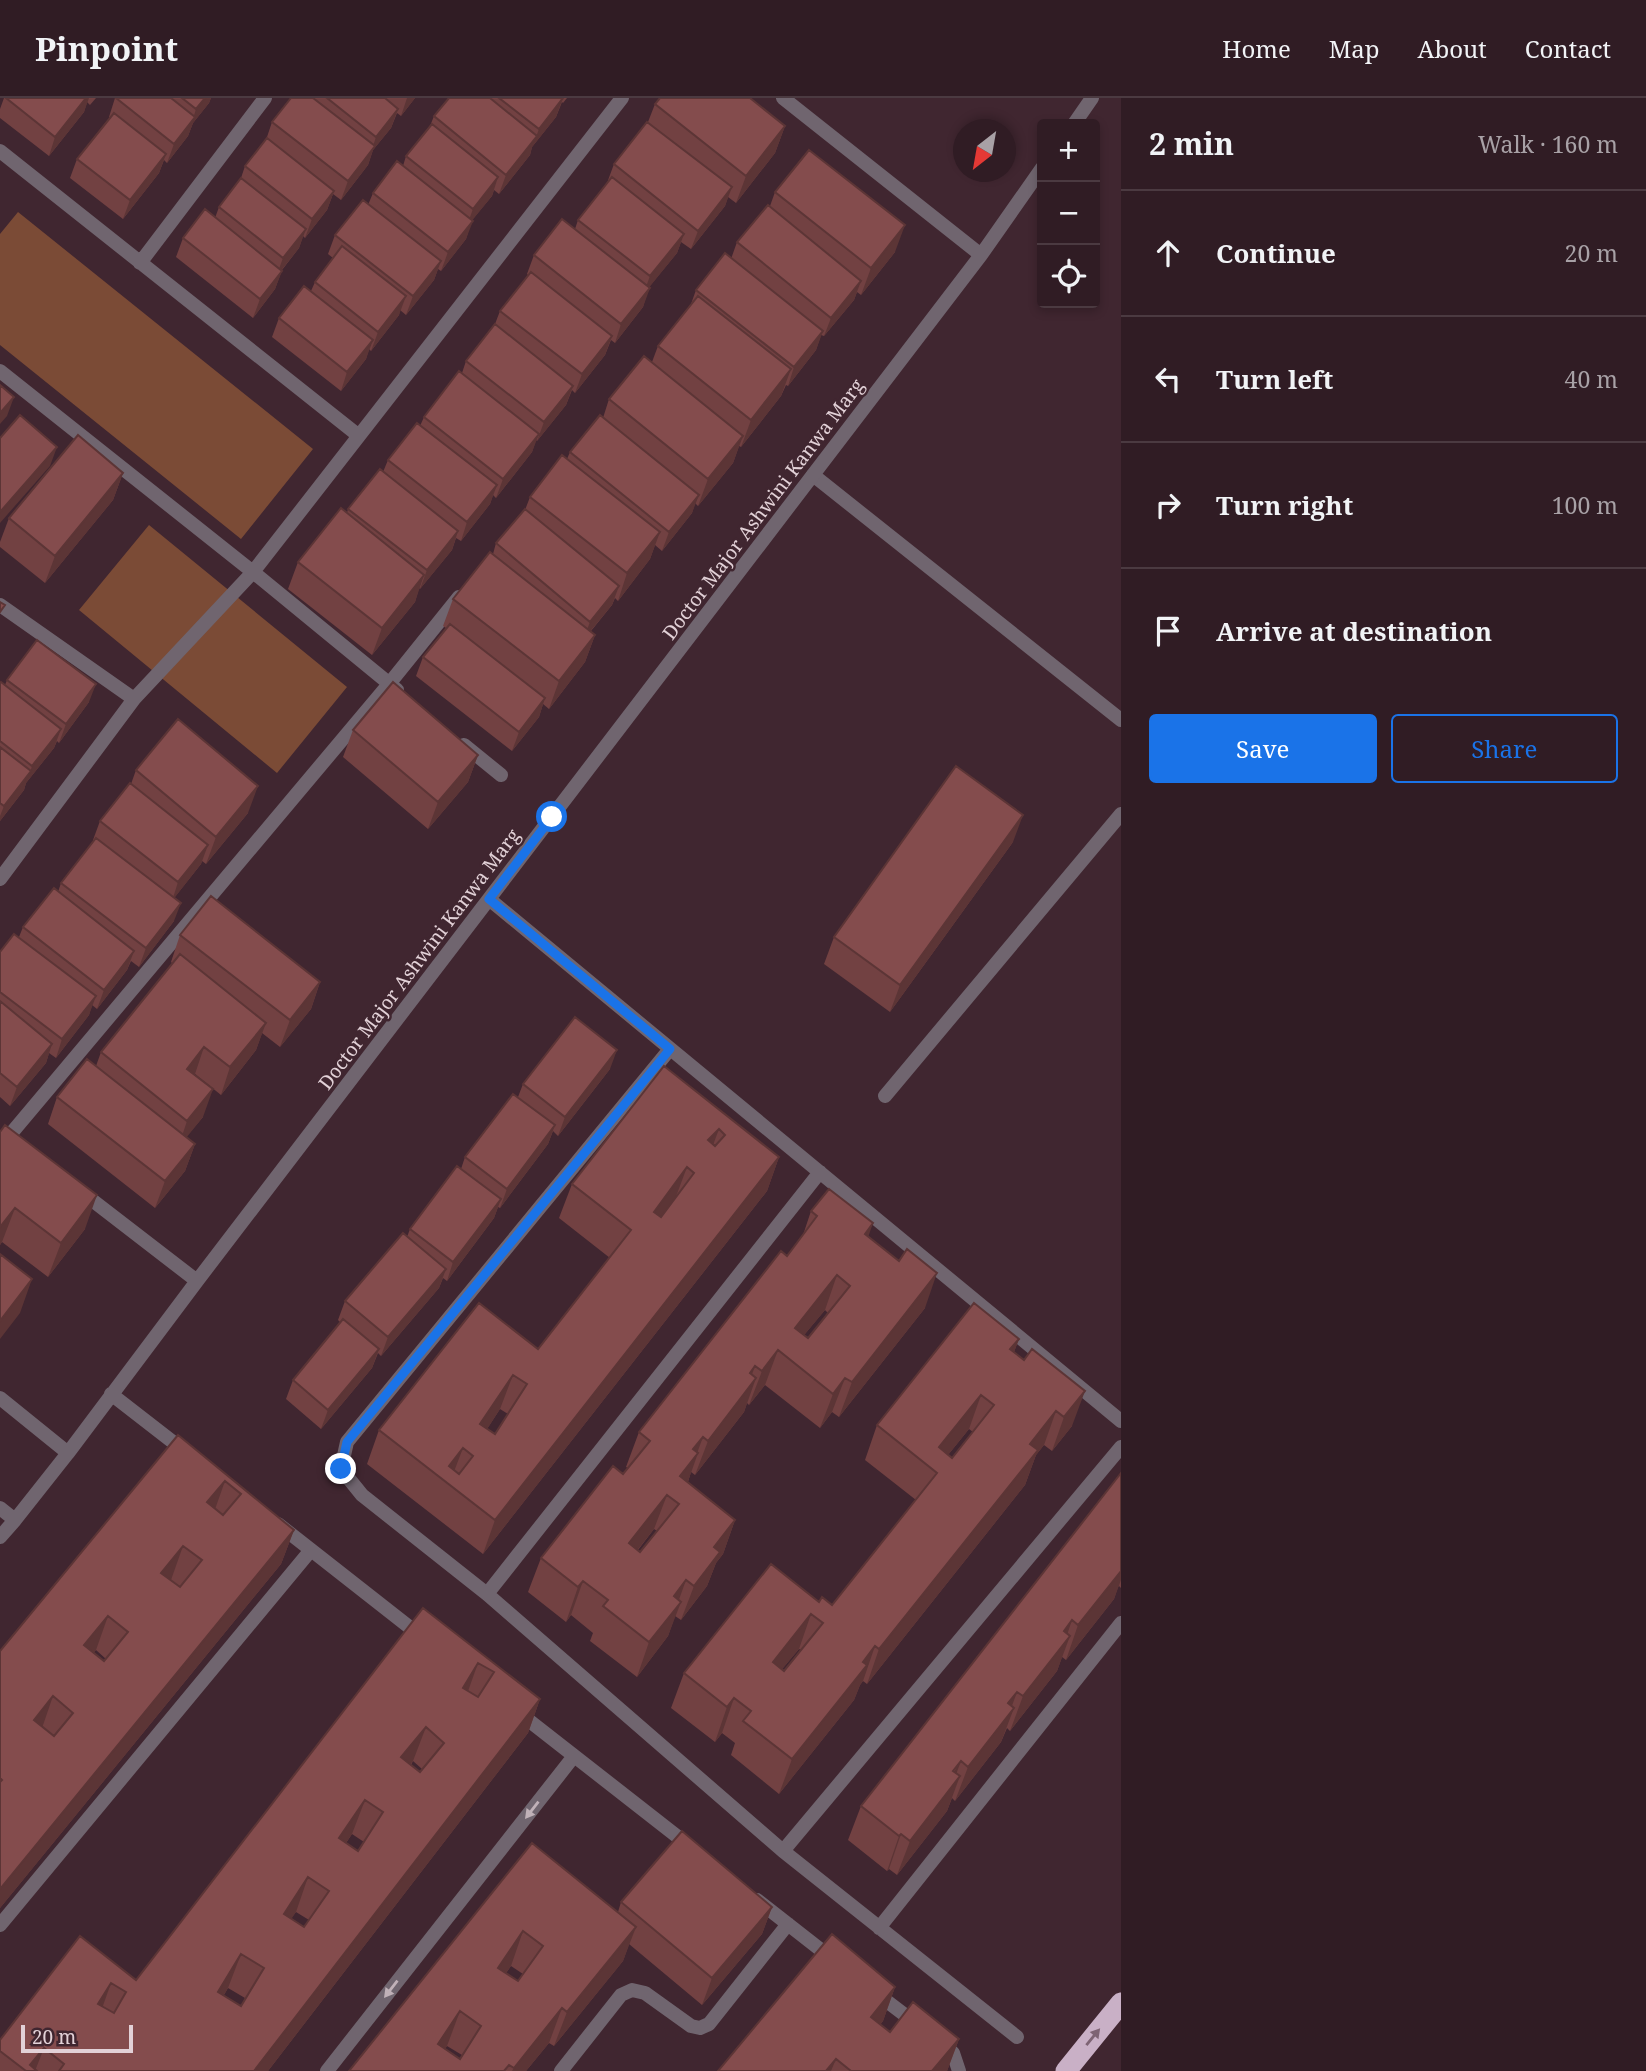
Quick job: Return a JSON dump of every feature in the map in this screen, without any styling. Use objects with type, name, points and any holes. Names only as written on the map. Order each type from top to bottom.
[{"type":"highway","points":[[1066,2071],[1121,2003]]},
{"type":"street","points":[[140,263],[265,98]]},
{"type":"street","points":[[0,878],[134,699],[253,572],[622,98]]},
{"type":"street","points":[[1077,119],[1092,98]]},
{"type":"street","points":[[788,99],[981,255]]},
{"type":"street","points":[[0,151],[359,436]]},
{"type":"street","name":"Doctor Major Ashwini Kanwa Marg","points":[[0,1537],[68,1454],[197,1281],[981,255],[1037,175]]},
{"type":"street","points":[[0,371],[410,701]]},
{"type":"street","points":[[813,475],[1121,720]]},
{"type":"street","points":[[10,1136],[389,684],[465,589]]},
{"type":"street","points":[[0,605],[134,699]]},
{"type":"street","points":[[450,734],[501,775]]},
{"type":"street","points":[[885,1096],[1121,814]]},
{"type":"street","points":[[489,899],[1121,1421]]},
{"type":"street","points":[[670,1049],[347,1442],[341,1469],[362,1495],[487,1594],[783,1851],[1017,2037]]},
{"type":"street","points":[[487,1594],[820,1172]]},
{"type":"street","points":[[65,1179],[197,1281]]},
{"type":"street","points":[[111,1394],[197,1461]]},
{"type":"street","points":[[0,1398],[68,1454]]},
{"type":"street","points":[[783,1851],[1120,1451]]},
{"type":"street","points":[[0,1508],[15,1520]]},
{"type":"street","points":[[268,1517],[431,1644]]},
{"type":"street","points":[[0,1925],[311,1550]]},
{"type":"street","points":[[879,1928],[1121,1623]]},
{"type":"street","points":[[508,1704],[703,1857]]},
{"type":"street","points":[[327,2071],[574,1756]]},
{"type":"street","points":[[746,1891],[789,1924],[817,1955],[843,1967]]},
{"type":"street","points":[[561,2071],[621,1995],[632,1990],[645,1993],[691,2026],[700,2028],[709,2024],[789,1924]]},
{"type":"street","points":[[865,1984],[953,2053],[959,2071]]},
{"type":"shaded area","points":[[18,212],[313,449],[241,539],[0,345],[0,234]]},
{"type":"shaded area","points":[[149,525],[347,687],[277,773],[79,610]]},
{"type":"building","points":[[6,98],[86,98],[55,137]]},
{"type":"building","points":[[116,98],[171,98],[195,117],[174,144]]},
{"type":"building","points":[[182,98],[205,98],[196,109]]},
{"type":"building","points":[[291,98],[313,98],[375,146],[348,181],[272,122]]},
{"type":"building","points":[[327,98],[385,98],[398,109],[376,137]]},
{"type":"building","points":[[449,98],[490,98],[537,136],[506,175],[434,116]]},
{"type":"building","points":[[499,98],[563,98],[539,129]]},
{"type":"building","points":[[660,98],[750,98],[785,126],[746,176],[655,104]]},
{"type":"building","points":[[114,113],[166,154],[130,200],[77,159]]},
{"type":"building","points":[[647,122],[732,187],[698,231],[614,164]]},
{"type":"building","points":[[432,124],[498,177],[473,209],[406,156]]},
{"type":"building","points":[[267,138],[334,191],[312,219],[245,166]]},
{"type":"building","points":[[809,150],[905,225],[871,268],[775,192]]},
{"type":"building","points":[[397,161],[473,221],[448,252],[373,193]]},
{"type":"building","points":[[612,177],[684,234],[650,276],[578,220]]},
{"type":"building","points":[[241,178],[306,229],[283,258],[219,207]]},
{"type":"building","points":[[363,200],[441,261],[413,296],[335,235]]},
{"type":"building","points":[[768,205],[861,281],[831,318],[737,242]]},
{"type":"building","points":[[205,209],[282,271],[260,299],[183,238]]},
{"type":"building","points":[[562,219],[650,288],[621,324],[534,255]]},
{"type":"building","points":[[342,246],[406,296],[378,332],[315,282]]},
{"type":"building","points":[[725,253],[823,331],[794,367],[696,290]]},
{"type":"building","points":[[531,272],[612,336],[582,374],[500,311]]},
{"type":"building","points":[[304,286],[373,340],[347,372],[279,318]]},
{"type":"building","points":[[698,296],[791,369],[751,420],[658,346]]},
{"type":"building","points":[[495,324],[573,386],[544,422],[466,361]]},
{"type":"building","points":[[644,356],[743,436],[708,479],[609,399]]},
{"type":"building","points":[[459,371],[539,434],[503,479],[424,417]]},
{"type":"building","points":[[0,385],[14,397],[0,413]]},
{"type":"building","points":[[20,415],[57,447],[0,512],[0,438]]},
{"type":"building","points":[[600,415],[699,495],[669,532],[570,452]]},
{"type":"building","points":[[417,423],[497,485],[467,522],[388,460]]},
{"type":"building","points":[[78,435],[123,473],[55,556],[9,518]]},
{"type":"building","points":[[562,455],[660,532],[627,573],[530,497]]},
{"type":"building","points":[[380,469],[458,531],[427,570],[348,509]]},
{"type":"building","points":[[341,508],[424,575],[382,628],[298,562]]},
{"type":"building","points":[[525,509],[619,586],[590,622],[496,543]]},
{"type":"building","points":[[490,552],[595,635],[559,681],[453,599]]},
{"type":"building","points":[[450,624],[545,698],[519,732],[423,657]]},
{"type":"building","points":[[37,640],[96,684],[66,724],[7,680]]},
{"type":"building","points":[[1,682],[61,729],[32,766],[0,741]]},
{"type":"building","points":[[393,682],[478,755],[438,802],[353,730]]},
{"type":"building","points":[[178,719],[258,786],[216,837],[136,770]]},
{"type":"building","points":[[0,747],[31,771],[4,806],[0,803]]},
{"type":"building","points":[[956,766],[1023,815],[900,985],[834,937]]},
{"type":"building","points":[[130,783],[208,845],[178,882],[100,821]]},
{"type":"building","points":[[96,838],[181,903],[146,948],[61,883]]},
{"type":"building","points":[[54,888],[134,951],[104,990],[23,927]]},
{"type":"building","points":[[211,896],[320,982],[290,1020],[180,935]]},
{"type":"building","points":[[14,934],[96,996],[62,1039],[0,992],[0,952]]},
{"type":"building","points":[[180,954],[266,1023],[230,1067],[204,1047],[187,1069],[213,1089],[187,1121],[101,1052]]},
{"type":"building","points":[[0,1001],[52,1044],[17,1087],[0,1073]]},
{"type":"building","points":[[575,1017],[617,1050],[565,1117],[523,1084]]},
{"type":"building","points":[[87,1059],[195,1144],[165,1181],[57,1097]]},
{"type":"building","points":[[664,1066],[779,1157],[495,1520],[379,1430],[479,1303],[538,1349],[631,1230],[572,1184]],"holes":[[[719,1129],[725,1135],[715,1146],[708,1140]],[[687,1167],[694,1173],[661,1217],[654,1212]],[[513,1375],[527,1384],[495,1434],[480,1424]],[[463,1448],[473,1456],[459,1474],[449,1466]]]},
{"type":"building","points":[[513,1094],[555,1125],[507,1189],[465,1157]]},
{"type":"building","points":[[5,1125],[97,1195],[61,1243],[15,1208],[0,1227],[0,1132]]},
{"type":"building","points":[[457,1166],[501,1199],[453,1262],[410,1229]]},
{"type":"building","points":[[829,1189],[873,1223],[865,1234],[899,1261],[907,1249],[937,1273],[852,1382],[845,1378],[833,1394],[778,1350],[762,1371],[755,1366],[750,1373],[756,1378],[708,1441],[703,1437],[693,1449],[698,1453],[680,1476],[735,1520],[714,1547],[720,1552],[694,1586],[686,1580],[674,1596],[681,1602],[649,1642],[603,1606],[608,1600],[583,1581],[578,1587],[541,1558],[613,1466],[623,1474],[650,1441],[639,1432],[781,1251],[787,1256],[817,1216],[811,1211]],"holes":[[[837,1275],[850,1286],[808,1338],[795,1328]],[[667,1495],[679,1504],[640,1552],[629,1543]]]},
{"type":"building","points":[[403,1233],[446,1269],[388,1337],[345,1301]]},
{"type":"building","points":[[0,1254],[32,1279],[0,1321]]},
{"type":"building","points":[[974,1303],[1019,1339],[1010,1349],[1024,1360],[1032,1349],[1085,1391],[1064,1417],[1056,1411],[1030,1444],[1038,1450],[879,1649],[875,1646],[863,1662],[867,1665],[792,1759],[743,1721],[751,1711],[734,1698],[727,1707],[684,1673],[771,1564],[819,1602],[822,1597],[832,1605],[937,1473],[877,1425]],"holes":[[[981,1395],[994,1405],[952,1458],[939,1447]],[[811,1614],[823,1623],[784,1671],[773,1662]]]},
{"type":"building","points":[[343,1319],[379,1349],[328,1410],[293,1380]]},
{"type":"building","points":[[178,1435],[294,1530],[0,1889],[0,1651]],"holes":[[[225,1481],[241,1494],[223,1515],[207,1502]],[[183,1546],[202,1560],[180,1587],[161,1573]],[[108,1616],[128,1632],[104,1661],[84,1645]],[[53,1696],[73,1713],[54,1736],[34,1720]]]},
{"type":"building","points":[[1121,1473],[1121,1571],[1078,1625],[1072,1620],[1064,1631],[1070,1636],[1023,1696],[1017,1692],[1008,1703],[1014,1708],[968,1767],[961,1761],[953,1771],[960,1776],[910,1841],[901,1834],[899,1836],[861,1806]]},
{"type":"building","points":[[423,1608],[540,1699],[254,2071],[59,2071],[64,2064],[44,2048],[30,2065],[37,2071],[26,2071],[0,2051],[0,2040],[80,1936],[136,1980]],"holes":[[[478,1663],[494,1672],[478,1697],[463,1688]],[[426,1727],[444,1743],[420,1772],[401,1757]],[[365,1800],[383,1812],[358,1851],[339,1838]],[[308,1877],[329,1891],[304,1927],[284,1914]],[[241,1954],[264,1968],[241,2006],[218,1992]],[[111,1983],[126,1992],[114,2013],[98,2004]]]},
{"type":"building","points":[[682,1831],[772,1907],[712,1978],[621,1902]]},
{"type":"building","points":[[532,1843],[636,1927],[567,2012],[562,2008],[514,2068],[509,2065],[504,2071],[349,2071]],"holes":[[[523,1931],[543,1946],[518,1981],[498,1968]],[[460,2011],[481,2026],[460,2059],[438,2044]]]},
{"type":"building","points":[[832,1934],[895,1987],[871,2017],[890,2032],[913,2002],[959,2039],[932,2071],[851,2071],[836,2059],[826,2071],[718,2071]]},
{"type":"route","points":[[341,1469],[347,1442],[670,1049],[489,899],[552,817]]}]
